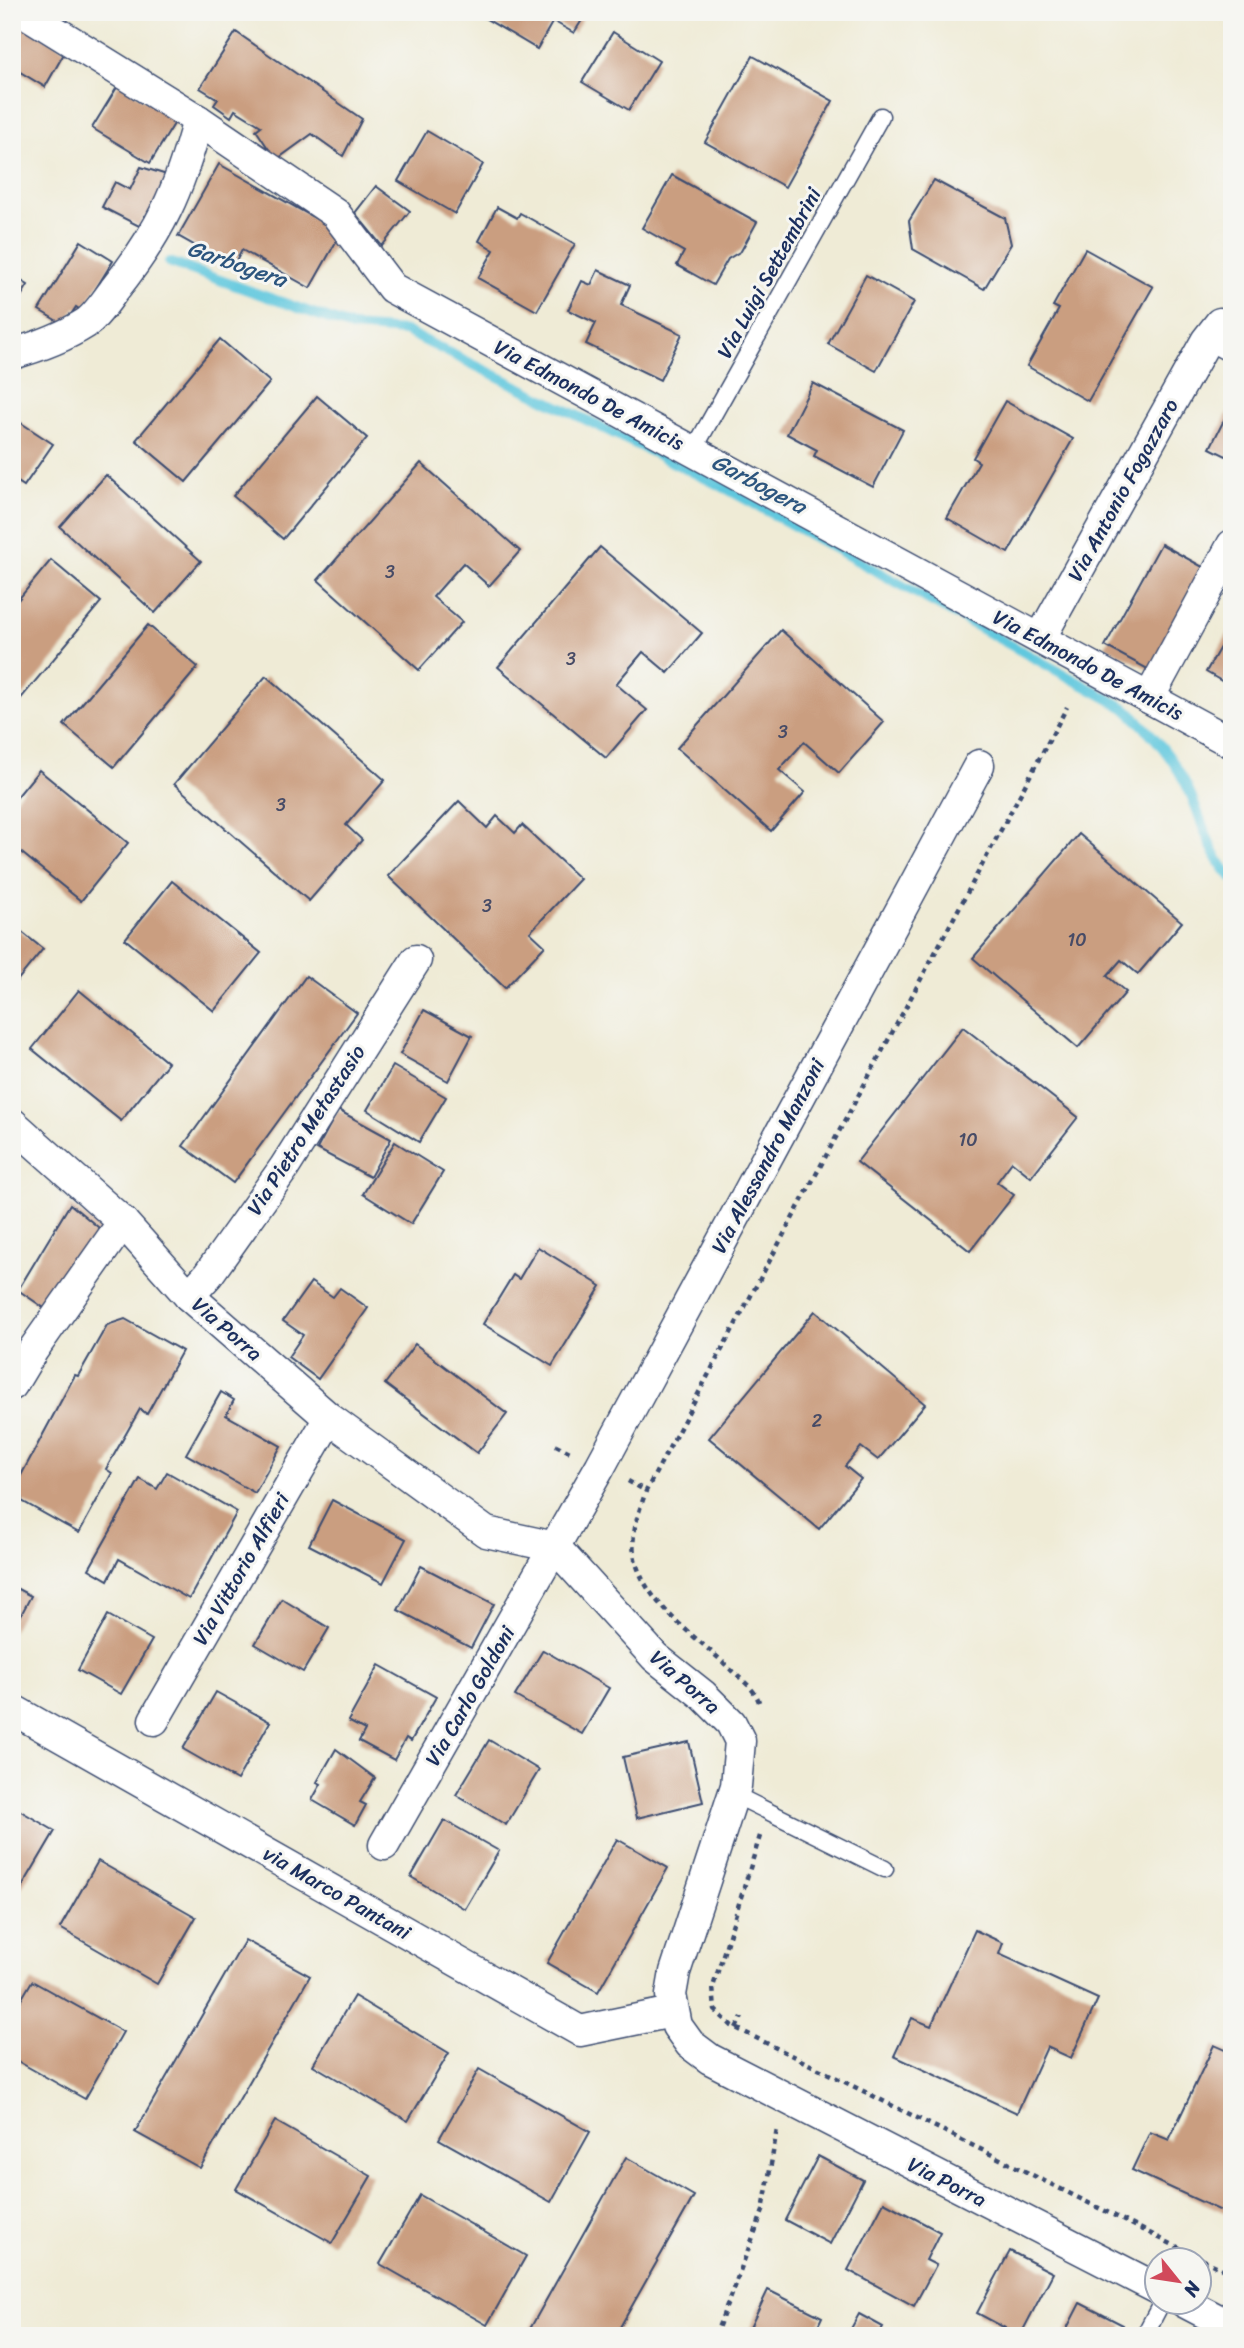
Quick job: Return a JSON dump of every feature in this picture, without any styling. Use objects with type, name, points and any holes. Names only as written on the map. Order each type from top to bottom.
[{"type":"street","name":"Via Edmondo De Amicis","points":[[23,12],[198,120],[335,213],[392,288],[1232,743]]},
{"type":"street","points":[[12,354],[37,347],[88,322],[142,255],[170,206],[184,173],[198,120]]},
{"type":"street","name":"Via Antonio Fogazzaro","points":[[1040,639],[1219,339]]},
{"type":"street","points":[[1149,698],[1221,592],[1232,545]]},
{"type":"street","name":"Via Alessandro Manzoni","points":[[555,1547],[979,765]]},
{"type":"street","name":"Via Pietro Metastasio","points":[[189,1296],[208,1275],[284,1168],[416,960]]},
{"type":"street","name":"Via Porra","points":[[12,1123],[123,1222],[189,1296],[329,1418],[486,1532],[555,1547],[654,1657],[703,1695],[731,1723],[740,1741],[740,1763],[733,1794],[675,1972],[672,2012],[690,2044],[775,2094],[1142,2280]]},
{"type":"street","points":[[12,1385],[33,1350],[123,1222]]},
{"type":"street","name":"Via Vittorio Alfieri","points":[[154,1720],[329,1418]]},
{"type":"street","name":"Via Carlo Goldoni","points":[[384,1845],[555,1547]]},
{"type":"street","name":"via Marco Pantani","points":[[12,1709],[580,2031],[672,2012]]},
{"type":"street","points":[[1211,2316],[1232,2327]]},
{"type":"lane","name":"Via Luigi Settembrini","points":[[693,451],[881,116]]},
{"type":"lane","points":[[733,1794],[885,1869]]},
{"type":"lane","points":[[1144,2336],[1155,2316]]},
{"type":"path","points":[[690,1632],[664,1608],[646,1584],[634,1555],[636,1522],[646,1490],[1068,707]]},
{"type":"path","points":[[762,1829],[713,1987],[716,2010],[736,2028],[1232,2274]]},
{"type":"path","points":[[736,2028],[742,2017]]},
{"type":"path","points":[[715,2336],[762,2211],[778,2125],[775,2094]]},
{"type":"building","points":[[587,12],[574,33],[553,21],[537,49],[478,14]]},
{"type":"building","points":[[12,18],[66,50],[45,87],[12,67]]},
{"type":"building","points":[[236,32],[362,119],[343,156],[312,134],[276,160],[256,130],[261,126],[235,110],[231,117],[214,105],[218,99],[200,88]]},
{"type":"building","points":[[613,32],[659,61],[629,110],[582,82]]},
{"type":"building","points":[[753,56],[833,101],[785,187],[705,142]]},
{"type":"building","points":[[119,84],[177,119],[150,163],[92,128]]},
{"type":"building","points":[[427,131],[483,164],[455,214],[398,181]]},
{"type":"building","points":[[219,164],[341,233],[310,288],[242,250],[233,267],[178,236]]},
{"type":"building","points":[[141,167],[167,175],[154,218],[145,216],[139,226],[102,207],[115,182],[130,190]]},
{"type":"building","points":[[672,175],[757,222],[741,251],[728,259],[713,285],[677,265],[684,252],[642,228]]},
{"type":"building","points":[[934,180],[1005,218],[1011,244],[984,289],[913,249],[909,221]]},
{"type":"building","points":[[376,186],[410,211],[382,246],[355,213]]},
{"type":"building","points":[[497,207],[517,218],[520,213],[575,244],[537,311],[478,278],[494,250],[479,241]]},
{"type":"building","points":[[81,241],[113,261],[82,311],[76,307],[64,325],[39,310]]},
{"type":"building","points":[[1085,249],[1153,287],[1088,401],[1027,366],[1059,309],[1053,306]]},
{"type":"building","points":[[598,270],[630,285],[621,305],[682,334],[660,380],[586,344],[596,323],[568,310],[582,281],[591,285]]},
{"type":"building","points":[[12,275],[28,285],[12,311]]},
{"type":"building","points":[[866,275],[914,302],[876,371],[828,344]]},
{"type":"building","points":[[220,339],[270,382],[186,482],[136,440]]},
{"type":"building","points":[[813,383],[903,430],[873,487],[814,456],[817,450],[787,434]]},
{"type":"building","points":[[317,396],[367,438],[283,539],[233,496]]},
{"type":"building","points":[[1005,401],[1073,439],[1008,553],[947,518],[979,462],[973,458]]},
{"type":"building","points":[[1232,404],[1232,459],[1210,448]]},
{"type":"building","points":[[12,417],[53,444],[24,486],[12,478]]},
{"type":"building","points":[[421,463],[520,551],[489,586],[463,563],[433,597],[462,622],[419,670],[318,580]]},
{"type":"building","points":[[106,475],[201,561],[155,613],[60,527]]},
{"type":"building","points":[[1161,544],[1210,571],[1155,673],[1105,646]]},
{"type":"building","points":[[600,547],[702,633],[668,673],[643,652],[616,684],[647,710],[606,758],[498,667]]},
{"type":"building","points":[[51,560],[101,602],[18,702],[12,698],[12,607]]},
{"type":"building","points":[[148,625],[198,667],[114,767],[64,725]]},
{"type":"building","points":[[1232,626],[1232,687],[1206,672]]},
{"type":"building","points":[[781,630],[884,722],[839,773],[804,742],[779,770],[805,792],[771,831],[677,748]]},
{"type":"building","points":[[266,676],[385,780],[346,825],[362,840],[309,901],[174,784]]},
{"type":"building","points":[[39,770],[128,843],[81,901],[12,845],[12,803]]},
{"type":"building","points":[[459,801],[487,828],[497,816],[515,833],[522,825],[580,879],[530,932],[545,946],[505,988],[388,876]]},
{"type":"building","points":[[1079,834],[1182,922],[1138,974],[1121,960],[1107,976],[1126,992],[1078,1048],[973,958]]},
{"type":"building","points":[[172,881],[261,953],[214,1011],[125,939]]},
{"type":"building","points":[[12,924],[43,949],[12,987]]},
{"type":"building","points":[[306,976],[357,1013],[233,1183],[183,1146]]},
{"type":"building","points":[[79,990],[168,1063],[121,1121],[32,1049]]},
{"type":"building","points":[[424,1010],[472,1036],[448,1081],[400,1054]]},
{"type":"building","points":[[963,1027],[1078,1117],[1031,1177],[1012,1162],[997,1182],[1014,1195],[970,1251],[857,1162]]},
{"type":"building","points":[[393,1066],[446,1097],[419,1142],[367,1110]]},
{"type":"building","points":[[338,1110],[391,1139],[370,1177],[317,1149]]},
{"type":"building","points":[[395,1142],[443,1172],[411,1224],[363,1194]]},
{"type":"building","points":[[70,1204],[104,1232],[53,1314],[18,1290]]},
{"type":"building","points":[[538,1247],[601,1286],[552,1366],[483,1324],[513,1275],[519,1279]]},
{"type":"building","points":[[311,1282],[333,1297],[340,1288],[368,1308],[318,1379],[288,1357],[303,1335],[283,1321]]},
{"type":"building","points":[[815,1311],[925,1404],[878,1460],[861,1447],[845,1466],[861,1479],[819,1529],[709,1438]]},
{"type":"building","points":[[125,1319],[182,1351],[147,1414],[140,1409],[106,1469],[112,1473],[79,1533],[22,1501],[18,1481],[75,1375],[78,1376],[107,1325]]},
{"type":"building","points":[[415,1344],[507,1414],[477,1453],[385,1384]]},
{"type":"building","points":[[221,1392],[234,1400],[226,1415],[281,1446],[255,1493],[186,1454]]},
{"type":"building","points":[[167,1472],[237,1512],[189,1599],[119,1559],[108,1580],[89,1569],[140,1479],[157,1489]]},
{"type":"building","points":[[332,1500],[406,1539],[383,1583],[309,1545]]},
{"type":"building","points":[[421,1566],[494,1604],[471,1648],[398,1610]]},
{"type":"building","points":[[12,1586],[31,1596],[12,1632]]},
{"type":"building","points":[[282,1599],[329,1628],[303,1672],[255,1644]]},
{"type":"building","points":[[108,1615],[152,1640],[121,1694],[78,1670]]},
{"type":"building","points":[[543,1650],[609,1688],[582,1734],[515,1696]]},
{"type":"building","points":[[379,1665],[436,1697],[411,1741],[406,1738],[394,1760],[359,1741],[365,1730],[348,1721]]},
{"type":"building","points":[[216,1692],[270,1722],[237,1780],[183,1749]]},
{"type":"building","points":[[489,1740],[539,1770],[506,1825],[456,1795]]},
{"type":"building","points":[[689,1742],[703,1802],[637,1818],[623,1757]]},
{"type":"building","points":[[336,1749],[375,1778],[360,1802],[366,1805],[355,1825],[312,1800],[321,1784],[317,1782]]},
{"type":"building","points":[[12,1806],[55,1831],[12,1904]]},
{"type":"building","points":[[444,1820],[499,1851],[465,1909],[411,1877]]},
{"type":"building","points":[[617,1839],[668,1868],[598,1992],[547,1963]]},
{"type":"building","points":[[98,1861],[196,1917],[157,1984],[60,1928]]},
{"type":"building","points":[[975,1930],[1003,1943],[999,1954],[1098,1999],[1071,2058],[1047,2047],[1017,2113],[894,2056],[912,2018],[931,2026]]},
{"type":"building","points":[[245,1940],[310,1976],[200,2168],[135,2132]]},
{"type":"building","points":[[32,1981],[123,2032],[85,2099],[12,2058],[12,2015]]},
{"type":"building","points":[[354,1996],[449,2053],[408,2121],[313,2065]]},
{"type":"building","points":[[1214,2045],[1232,2053],[1232,2216],[1132,2170],[1150,2132],[1169,2140]]},
{"type":"building","points":[[479,2069],[590,2132],[551,2202],[439,2139]]},
{"type":"building","points":[[275,2121],[371,2176],[332,2243],[236,2189]]},
{"type":"building","points":[[818,2156],[863,2180],[830,2244],[785,2220]]},
{"type":"building","points":[[626,2157],[694,2196],[615,2336],[526,2336]]},
{"type":"building","points":[[420,2195],[526,2256],[487,2325],[380,2264]]},
{"type":"building","points":[[884,2202],[940,2232],[926,2260],[936,2265],[914,2306],[848,2270]]},
{"type":"building","points":[[1010,2251],[1053,2273],[1020,2336],[977,2313]]},
{"type":"building","points":[[768,2290],[822,2317],[813,2336],[746,2336]]},
{"type":"building","points":[[1080,2303],[1123,2325],[1118,2336],[1063,2336]]},
{"type":"building","points":[[859,2314],[883,2327],[878,2336],[847,2336]]},
{"type":"waterway","name":"Garbogera","points":[[169,262],[352,327],[405,331],[729,490],[1125,708],[1154,738],[1178,770],[1218,860],[1232,878]]}]
